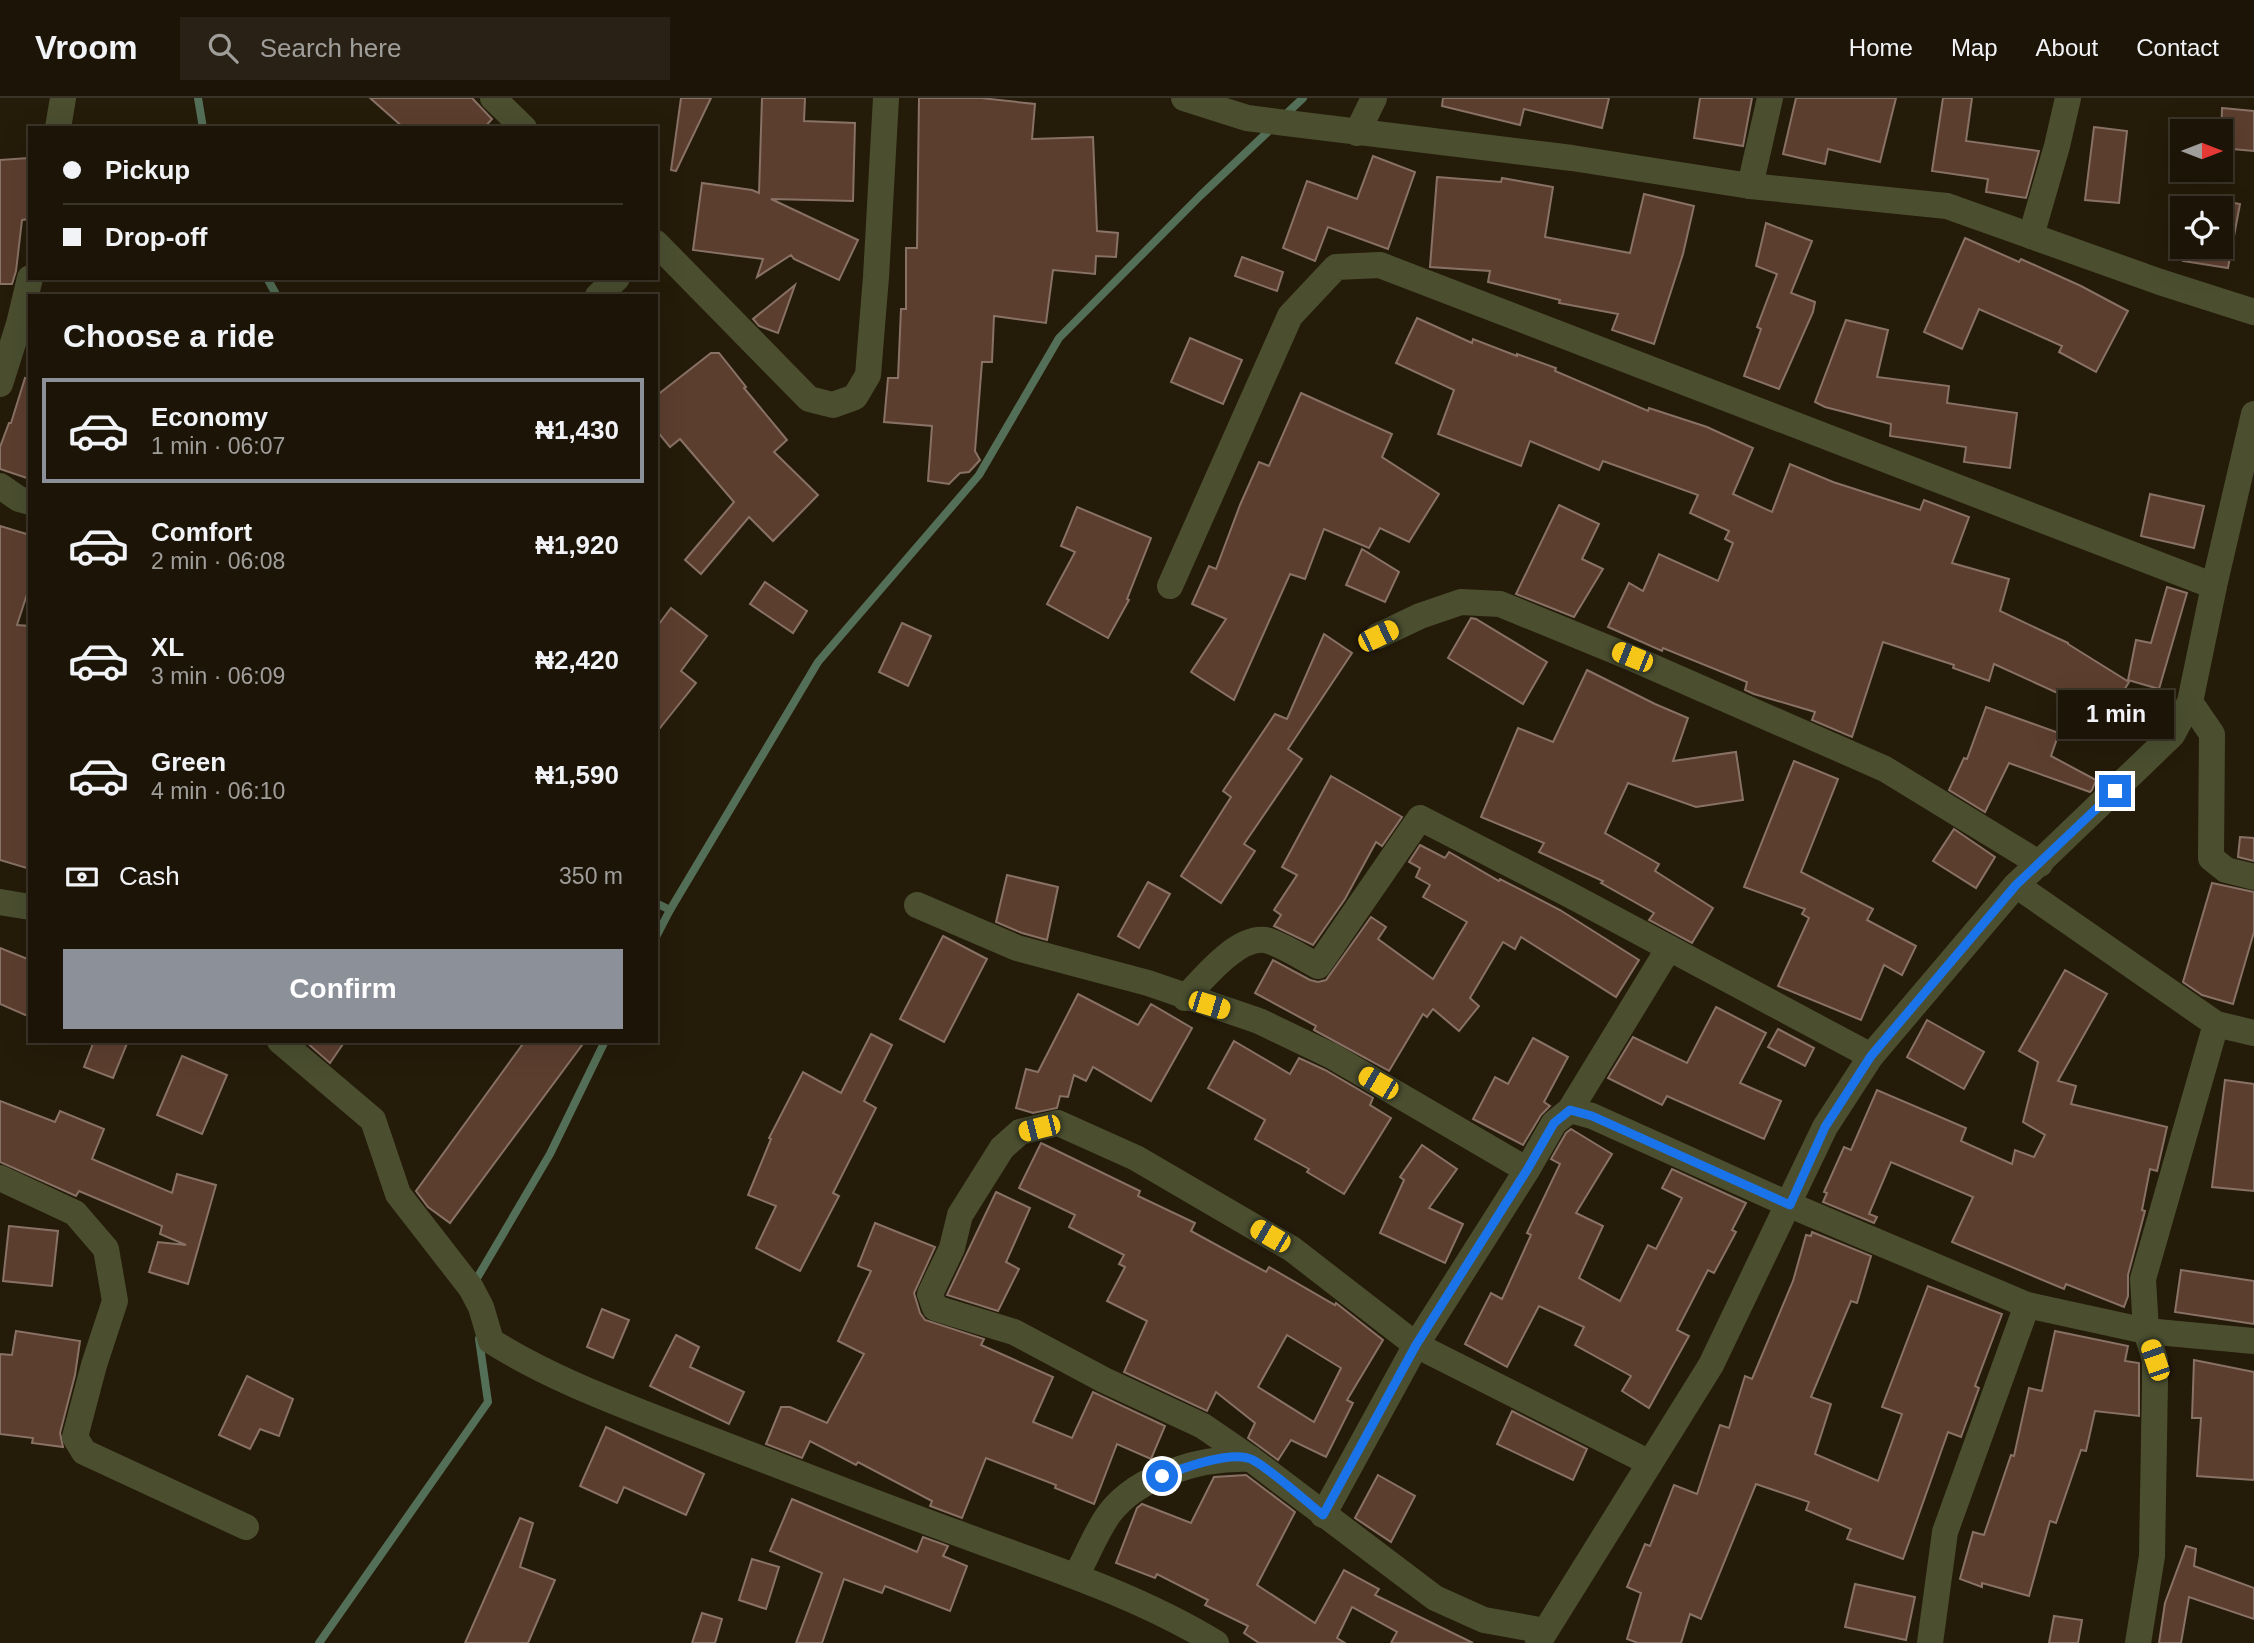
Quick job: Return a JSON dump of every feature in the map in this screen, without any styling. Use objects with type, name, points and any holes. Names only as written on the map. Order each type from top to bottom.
[{"type":"street","points":[[58,126],[63,98]]},
{"type":"street","points":[[493,98],[522,126]]},
{"type":"street","points":[[658,245],[809,399],[833,405],[855,397],[869,376],[886,98]]},
{"type":"street","points":[[1184,98],[1247,118],[1572,158],[1750,186],[1947,206],[2160,282],[2254,312]]},
{"type":"street","points":[[1357,133],[1374,98]]},
{"type":"street","points":[[1750,186],[1770,98]]},
{"type":"street","points":[[2031,236],[2068,98]]},
{"type":"street","points":[[1170,586],[1290,316],[1336,267],[1380,264],[2214,586]]},
{"type":"street","points":[[0,384],[10,321],[29,280]]},
{"type":"street","points":[[600,294],[615,280]]},
{"type":"street","points":[[1650,1463],[1416,1345],[1292,1249],[1136,1158],[1058,1123],[1020,1132],[1002,1148],[960,1216],[952,1248],[930,1294],[935,1308],[1014,1332],[1104,1380],[1203,1426],[1435,1598],[1484,1620],[1542,1637],[1711,1365],[1790,1205],[1825,1127],[1871,1056],[2016,885],[2172,735],[2190,702],[2214,586],[2253,425]]},
{"type":"street","points":[[0,486],[19,499],[28,501]]},
{"type":"street","points":[[1378,636],[1420,616],[1461,602],[1500,604],[1632,657],[1885,768],[2040,864]]},
{"type":"street","points":[[2190,702],[2212,734],[2211,858],[2226,870],[2254,877]]},
{"type":"street","points":[[1185,998],[1236,948],[1248,941],[1266,940],[1318,966],[1420,818],[1871,1056]]},
{"type":"street","points":[[2016,885],[2216,1024],[2254,1033]]},
{"type":"street","points":[[0,902],[28,906]]},
{"type":"street","points":[[917,905],[1017,948],[1148,983],[1185,998],[1259,1021],[1332,1056],[1527,1170]]},
{"type":"street","points":[[1323,1515],[1416,1345],[1554,1123],[1570,1110],[1669,948]]},
{"type":"street","points":[[2138,1643],[2152,1542],[2155,1360],[2146,1331],[2143,1279],[2216,1024]]},
{"type":"street","points":[[282,1043],[373,1120],[398,1194],[471,1288],[502,1347],[578,1388],[1076,1576],[1183,1623],[1216,1643]]},
{"type":"street","points":[[1570,1110],[1592,1116],[1790,1205],[2027,1305],[2146,1331],[2254,1341]]},
{"type":"street","points":[[0,1178],[75,1213],[106,1249],[115,1301],[75,1437],[84,1452],[246,1527]]},
{"type":"street","points":[[1930,1643],[1945,1532],[2027,1305]]},
{"type":"street","points":[[1076,1576],[1109,1513],[1137,1487],[1188,1466],[1228,1458],[1251,1459]]},
{"type":"building","points":[[370,98],[472,98],[492,119],[486,126],[402,126]]},
{"type":"building","points":[[681,98],[711,98],[676,171],[671,170]]},
{"type":"building","points":[[762,98],[805,98],[804,121],[855,123],[853,201],[771,199],[858,240],[839,280],[794,259],[791,255],[757,277],[763,259],[693,250],[702,183],[759,193]]},
{"type":"building","points":[[919,98],[981,98],[1035,104],[1032,139],[1093,137],[1097,231],[1118,233],[1116,257],[1096,256],[1095,274],[1053,270],[1046,323],[994,316],[992,362],[982,362],[975,451],[980,460],[969,472],[960,473],[949,484],[928,481],[932,426],[884,422],[888,378],[898,378],[901,309],[906,309],[906,248],[917,248]]},
{"type":"building","points":[[1443,98],[1609,98],[1602,128],[1524,109],[1520,125],[1442,106]]},
{"type":"building","points":[[1700,98],[1752,98],[1743,146],[1694,138]]},
{"type":"building","points":[[1796,98],[1896,98],[1880,162],[1828,149],[1825,164],[1783,154]]},
{"type":"building","points":[[1943,98],[1972,98],[1966,141],[2039,151],[2026,198],[1986,192],[1988,179],[1932,171]]},
{"type":"building","points":[[2222,108],[2254,111],[2254,151],[2233,149],[2233,119],[2222,119]]},
{"type":"building","points":[[2094,127],[2127,131],[2119,203],[2085,200]]},
{"type":"building","points":[[1373,156],[1415,172],[1388,249],[1328,227],[1315,261],[1283,248],[1307,181],[1357,199]]},
{"type":"building","points":[[28,158],[28,219],[22,220],[12,284],[0,284],[0,160]]},
{"type":"building","points":[[1437,177],[1501,182],[1502,178],[1553,187],[1545,237],[1630,253],[1644,194],[1694,206],[1683,254],[1654,344],[1612,330],[1618,314],[1559,303],[1560,300],[1488,282],[1490,271],[1430,267]]},
{"type":"building","points":[[2233,203],[2240,204],[2233,241]]},
{"type":"building","points":[[1766,223],[1812,241],[1791,293],[1815,302],[1813,312],[1779,389],[1744,376],[1761,329],[1757,327],[1777,274],[1756,266]]},
{"type":"building","points":[[1965,238],[2019,262],[2021,259],[2128,311],[2096,372],[2059,352],[2062,346],[1979,309],[1962,349],[1924,332]]},
{"type":"building","points":[[1242,257],[1283,272],[1277,291],[1235,276]]},
{"type":"building","points":[[2183,259],[2230,259],[2228,268]]},
{"type":"building","points":[[795,285],[778,333],[759,326],[753,319]]},
{"type":"building","points":[[1417,318],[1472,343],[1473,339],[1556,368],[1555,371],[1648,411],[1649,408],[1707,427],[1753,448],[1733,494],[1772,512],[1790,464],[1833,482],[1920,510],[1924,500],[1969,517],[1952,563],[2009,579],[2000,611],[2068,643],[2129,682],[2108,716],[1994,664],[1989,681],[1953,668],[1954,665],[1883,642],[1852,737],[1812,720],[1815,712],[1754,694],[1745,690],[1747,682],[1663,648],[1662,651],[1608,627],[1629,583],[1643,591],[1659,554],[1718,581],[1733,543],[1725,539],[1729,531],[1690,513],[1698,495],[1603,461],[1599,470],[1530,441],[1521,466],[1438,434],[1454,390],[1396,363]]},
{"type":"building","points":[[1846,320],[1888,330],[1877,377],[1949,386],[1947,403],[2017,413],[2010,468],[1964,462],[1966,447],[1890,436],[1891,424],[1815,402]]},
{"type":"building","points":[[1190,338],[1242,360],[1223,404],[1171,382]]},
{"type":"building","points":[[711,353],[719,353],[787,440],[774,452],[818,495],[773,541],[749,517],[701,574],[685,560],[734,502],[680,439],[670,447],[658,432],[658,394]]},
{"type":"building","points":[[25,378],[28,379],[28,478],[0,469],[0,447],[11,423]]},
{"type":"building","points":[[1301,393],[1392,434],[1382,457],[1439,494],[1409,542],[1380,528],[1369,548],[1324,529],[1305,579],[1290,574],[1234,700],[1191,672],[1226,619],[1192,604],[1209,566],[1216,569],[1259,462],[1269,466]]},
{"type":"building","points":[[2150,494],[2204,506],[2194,548],[2141,536]]},
{"type":"building","points":[[1559,505],[1599,524],[1582,559],[1603,569],[1574,617],[1516,594]]},
{"type":"building","points":[[1077,507],[1151,538],[1127,599],[1129,600],[1108,638],[1047,604],[1075,552],[1061,546]]},
{"type":"building","points":[[0,526],[28,534],[28,591],[17,625],[28,626],[28,868],[0,860]]},
{"type":"building","points":[[1362,549],[1399,572],[1385,602],[1346,585]]},
{"type":"building","points":[[765,582],[807,611],[793,633],[750,604]]},
{"type":"building","points":[[2167,587],[2187,593],[2159,689],[2128,680],[2136,640],[2151,643]]},
{"type":"building","points":[[671,608],[707,636],[681,671],[696,683],[658,730],[658,625]]},
{"type":"building","points":[[1471,618],[1547,662],[1523,704],[1448,658]]},
{"type":"building","points":[[902,623],[931,636],[908,686],[879,672]]},
{"type":"building","points":[[1324,634],[1352,653],[1288,749],[1302,759],[1244,844],[1255,851],[1221,903],[1181,876],[1231,797],[1223,791],[1275,714],[1287,719]]},
{"type":"building","points":[[1587,670],[1688,718],[1673,761],[1736,752],[1743,800],[1696,807],[1628,783],[1605,833],[1659,864],[1655,871],[1713,908],[1692,943],[1649,920],[1654,913],[1601,883],[1603,881],[1539,852],[1544,843],[1481,817],[1518,728],[1553,742]]},
{"type":"building","points":[[1986,707],[2059,733],[2051,756],[2096,780],[2092,790],[2090,792],[2009,763],[1985,812],[1949,790],[1964,758],[1967,759]]},
{"type":"building","points":[[1794,761],[1838,779],[1801,872],[1873,909],[1867,920],[1916,946],[1902,975],[1884,965],[1861,1020],[1778,986],[1809,918],[1802,914],[1805,909],[1744,887]]},
{"type":"building","points":[[1331,776],[1402,817],[1382,846],[1376,842],[1345,899],[1313,945],[1274,926],[1281,915],[1274,910],[1297,875],[1282,867]]},
{"type":"building","points":[[1954,829],[1995,857],[1976,888],[1933,861]]},
{"type":"building","points":[[2240,837],[2254,838],[2254,861],[2238,857]]},
{"type":"building","points":[[1420,845],[1445,858],[1449,852],[1499,881],[1500,879],[1560,910],[1639,960],[1616,997],[1521,937],[1515,949],[1503,942],[1470,998],[1479,1006],[1459,1031],[1433,1009],[1427,1017],[1423,1014],[1389,1071],[1314,1030],[1316,1026],[1255,993],[1273,960],[1310,980],[1326,980],[1371,917],[1386,927],[1378,939],[1433,979],[1467,922],[1423,897],[1430,885],[1416,877],[1420,868],[1409,862]]},
{"type":"building","points":[[1007,875],[1058,887],[1047,940],[996,922]]},
{"type":"building","points":[[1148,882],[1170,894],[1139,948],[1118,936]]},
{"type":"building","points":[[2212,883],[2254,892],[2254,932],[2233,1004],[2202,995],[2183,982]]},
{"type":"building","points":[[943,936],[987,959],[944,1042],[900,1019]]},
{"type":"building","points":[[0,948],[28,959],[28,1016],[0,1004]]},
{"type":"building","points":[[2065,970],[2107,994],[2058,1081],[2076,1086],[2071,1104],[2167,1127],[2157,1171],[2150,1169],[2142,1210],[2145,1211],[2128,1275],[2128,1296],[2124,1307],[2066,1284],[2064,1289],[1952,1242],[1973,1197],[1891,1162],[1869,1214],[1877,1217],[1874,1223],[1823,1202],[1827,1193],[1824,1192],[1844,1147],[1851,1150],[1877,1090],[1966,1128],[1961,1141],[2012,1164],[2015,1150],[2034,1157],[2045,1135],[2023,1122],[2038,1062],[2019,1051]]},
{"type":"building","points":[[1078,994],[1138,1025],[1151,1004],[1192,1028],[1151,1101],[1093,1067],[1086,1081],[1074,1075],[1068,1097],[1060,1096],[1057,1108],[1033,1113],[1016,1108],[1026,1069],[1038,1072]]},
{"type":"building","points":[[1716,1007],[1766,1033],[1740,1083],[1781,1101],[1764,1139],[1667,1096],[1662,1105],[1608,1078],[1633,1037],[1687,1063]]},
{"type":"building","points":[[1927,1020],[1984,1052],[1964,1089],[1907,1057]]},
{"type":"building","points":[[1778,1029],[1814,1048],[1805,1066],[1768,1047]]},
{"type":"building","points":[[871,1034],[892,1045],[864,1101],[876,1108],[833,1193],[839,1196],[800,1271],[756,1248],[776,1206],[748,1195],[771,1139],[769,1138],[803,1072],[841,1093]]},
{"type":"building","points":[[1533,1038],[1568,1057],[1544,1102],[1550,1106],[1541,1115],[1523,1145],[1473,1119],[1495,1077],[1508,1084]]},
{"type":"building","points":[[1234,1041],[1290,1074],[1299,1058],[1325,1070],[1373,1098],[1370,1105],[1391,1118],[1344,1194],[1307,1172],[1309,1169],[1255,1139],[1265,1120],[1208,1088]]},
{"type":"building","points":[[93,1043],[127,1043],[113,1078],[84,1067]]},
{"type":"building","points":[[307,1043],[344,1043],[330,1063]]},
{"type":"building","points":[[524,1043],[584,1043],[450,1223],[428,1207],[416,1191]]},
{"type":"building","points":[[182,1056],[227,1075],[202,1134],[157,1115]]},
{"type":"building","points":[[2225,1080],[2254,1084],[2254,1191],[2212,1187]]},
{"type":"building","points":[[0,1101],[55,1122],[60,1111],[104,1129],[92,1159],[172,1193],[177,1174],[216,1185],[188,1284],[149,1272],[158,1242],[186,1245],[160,1234],[162,1226],[79,1191],[76,1196],[0,1162]]},
{"type":"building","points":[[1571,1129],[1612,1154],[1576,1213],[1603,1226],[1579,1278],[1620,1301],[1648,1245],[1656,1249],[1682,1198],[1662,1188],[1672,1169],[1746,1203],[1732,1230],[1736,1232],[1714,1273],[1708,1270],[1677,1330],[1689,1336],[1649,1408],[1622,1391],[1631,1376],[1575,1345],[1584,1327],[1539,1306],[1507,1367],[1465,1344],[1491,1293],[1502,1299],[1531,1235],[1527,1233],[1560,1164],[1551,1159]]},
{"type":"building","points":[[1041,1143],[1140,1191],[1138,1196],[1195,1223],[1191,1231],[1266,1272],[1269,1267],[1335,1305],[1336,1303],[1383,1340],[1347,1400],[1353,1403],[1326,1457],[1291,1440],[1278,1460],[1248,1438],[1255,1423],[1216,1392],[1207,1411],[1124,1372],[1147,1321],[1107,1301],[1125,1267],[1119,1264],[1124,1255],[1069,1227],[1075,1215],[1019,1188]],"holes":[[[1287,1335],[1341,1368],[1314,1422],[1258,1387]]]},
{"type":"building","points":[[1422,1145],[1457,1169],[1429,1208],[1463,1224],[1445,1263],[1380,1233],[1404,1180],[1400,1177]]},
{"type":"building","points":[[996,1192],[1030,1208],[1006,1262],[1019,1269],[998,1311],[947,1295]]},
{"type":"building","points":[[875,1223],[935,1247],[914,1293],[925,1320],[984,1339],[981,1345],[1053,1377],[1033,1422],[1072,1438],[1093,1392],[1165,1426],[1151,1459],[1117,1444],[1094,1504],[1055,1488],[1056,1485],[986,1458],[962,1518],[930,1506],[932,1501],[858,1462],[856,1465],[810,1441],[802,1458],[766,1444],[781,1407],[790,1407],[827,1423],[864,1354],[838,1341],[871,1271],[858,1266]]},
{"type":"building","points":[[9,1226],[58,1231],[52,1286],[3,1281]]},
{"type":"building","points":[[1812,1232],[1871,1256],[1857,1303],[1851,1301],[1811,1397],[1831,1404],[1815,1454],[1878,1481],[1902,1414],[1882,1407],[1928,1286],[2002,1314],[1975,1386],[1979,1388],[1961,1437],[1948,1432],[1903,1559],[1847,1539],[1851,1529],[1806,1510],[1809,1502],[1756,1484],[1701,1619],[1690,1614],[1681,1643],[1638,1643],[1627,1639],[1641,1593],[1627,1587],[1645,1544],[1650,1546],[1674,1485],[1697,1494],[1720,1425],[1729,1428],[1745,1376],[1752,1379],[1793,1281],[1806,1235],[1811,1236]]},
{"type":"building","points":[[2181,1270],[2254,1281],[2254,1324],[2175,1312]]},
{"type":"building","points":[[602,1309],[629,1320],[613,1358],[587,1347]]},
{"type":"building","points":[[16,1331],[80,1341],[75,1375],[60,1433],[63,1447],[32,1443],[33,1438],[0,1434],[0,1354],[12,1355]]},
{"type":"building","points":[[2055,1331],[2128,1346],[2125,1361],[2139,1363],[2139,1416],[2095,1411],[2086,1451],[2081,1450],[2056,1523],[2050,1521],[2029,1596],[1982,1583],[1982,1587],[1960,1579],[1973,1532],[1984,1535],[2011,1455],[2014,1456],[2029,1388],[2042,1391]]},
{"type":"building","points":[[676,1335],[699,1347],[690,1367],[744,1392],[729,1424],[650,1386]]},
{"type":"building","points":[[2194,1360],[2254,1372],[2254,1480],[2197,1476],[2201,1418],[2192,1418]]},
{"type":"building","points":[[247,1376],[293,1399],[279,1436],[260,1429],[250,1449],[219,1435]]},
{"type":"building","points":[[1512,1411],[1587,1449],[1573,1480],[1497,1444]]},
{"type":"building","points":[[606,1427],[704,1474],[686,1515],[624,1487],[617,1503],[580,1486]]},
{"type":"building","points":[[1246,1475],[1295,1512],[1257,1585],[1315,1623],[1344,1570],[1379,1589],[1375,1595],[1473,1643],[1391,1643],[1397,1632],[1352,1607],[1337,1638],[1345,1643],[1259,1643],[1244,1633],[1248,1626],[1205,1605],[1208,1600],[1157,1574],[1155,1578],[1116,1563],[1137,1508],[1142,1504],[1191,1523],[1214,1477]]},
{"type":"building","points":[[1378,1475],[1415,1496],[1391,1542],[1355,1518]]},
{"type":"building","points":[[792,1499],[917,1552],[923,1537],[948,1546],[943,1556],[967,1566],[950,1611],[885,1586],[882,1593],[844,1579],[822,1643],[796,1643],[822,1573],[770,1551]]},
{"type":"building","points":[[520,1518],[533,1523],[520,1567],[555,1580],[528,1643],[465,1643]]},
{"type":"building","points":[[2186,1546],[2196,1549],[2194,1566],[2254,1588],[2254,1619],[2189,1597],[2181,1643],[2159,1643],[2165,1603]]},
{"type":"building","points":[[752,1559],[779,1567],[766,1609],[739,1600]]},
{"type":"building","points":[[1855,1584],[1915,1597],[1906,1640],[1845,1627]]},
{"type":"building","points":[[702,1613],[722,1619],[715,1643],[692,1643]]},
{"type":"building","points":[[2054,1616],[2082,1620],[2078,1643],[2049,1643]]},
{"type":"waterway","points":[[198,98],[203,126]]},
{"type":"waterway","points":[[1282,118],[1303,98]]},
{"type":"waterway","points":[[658,933],[818,662],[979,475],[1059,338],[1200,196],[1273,127]]},
{"type":"waterway","points":[[268,280],[276,294]]},
{"type":"waterway","points":[[658,904],[670,910]]},
{"type":"waterway","points":[[473,1285],[550,1154],[604,1043]]},
{"type":"waterway","points":[[319,1643],[488,1402],[479,1339]]},
{"type":"route","points":[[1162,1476],[1188,1466],[1228,1458],[1251,1459],[1323,1515],[1416,1345],[1554,1123],[1570,1110],[1592,1116],[1790,1205],[1825,1127],[1871,1056],[2016,885],[2115,791]]}]
